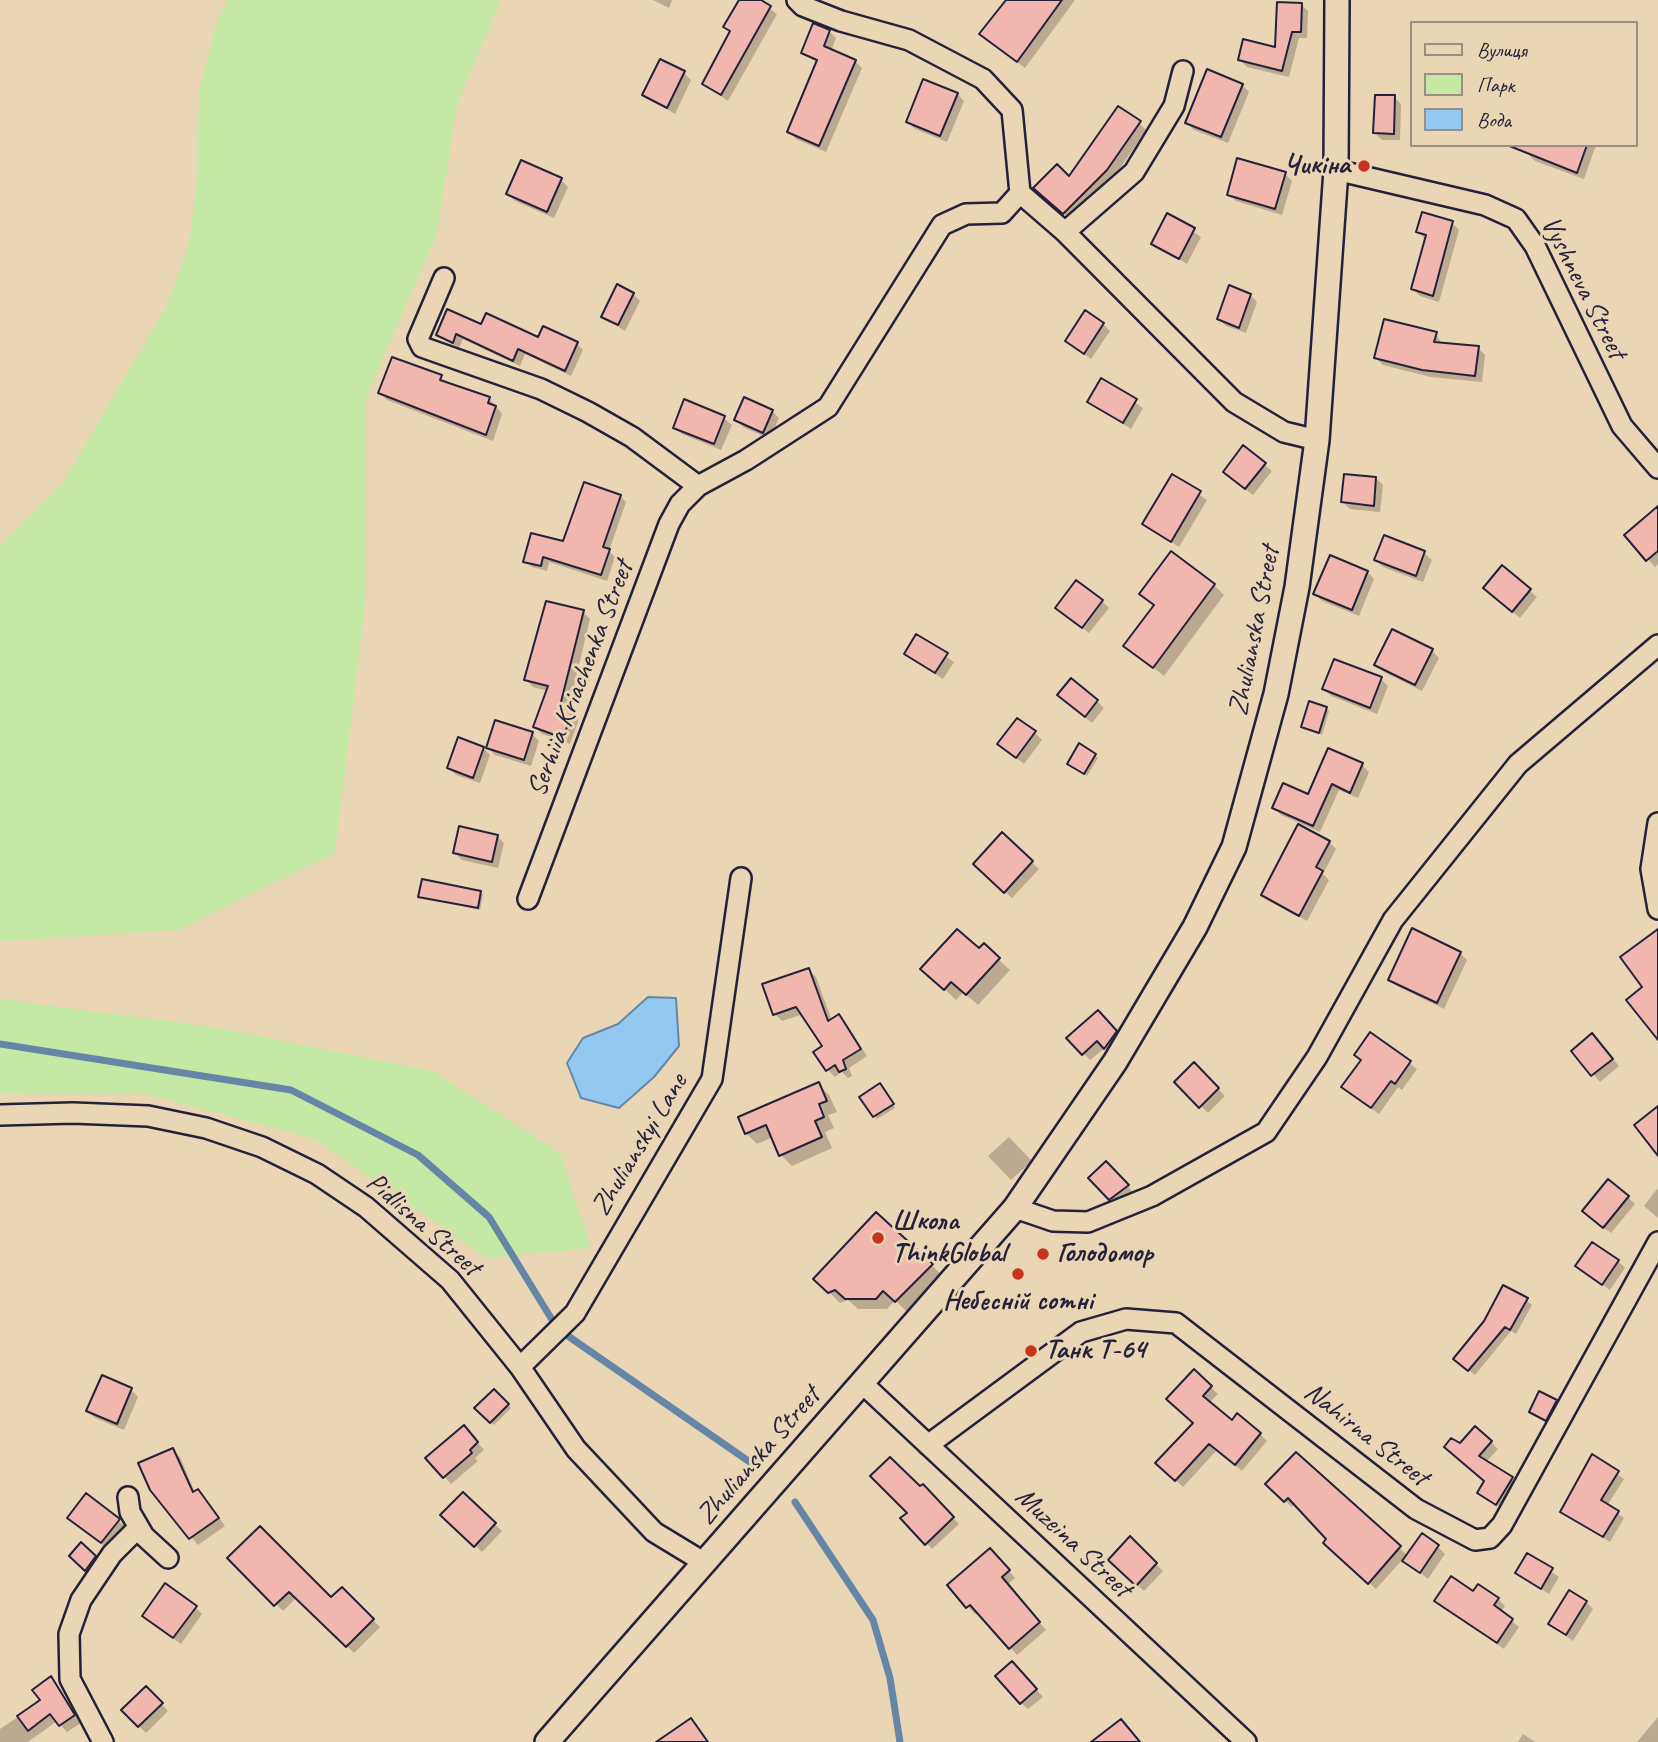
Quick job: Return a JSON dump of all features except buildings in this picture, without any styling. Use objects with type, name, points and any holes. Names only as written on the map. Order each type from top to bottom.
[{"type":"street","points":[[797,0],[803,6],[841,21],[909,40],[983,79],[1012,110],[1020,193],[1065,232],[1234,402],[1284,432],[1317,440]]},
{"type":"street","name":"Zhulianska Street","points":[[547,1742],[1015,1208],[1115,1062],[1195,927],[1234,847],[1276,694],[1297,587],[1317,440],[1336,170],[1337,0]]},
{"type":"street","points":[[1065,232],[1134,172],[1174,106],[1183,71]]},
{"type":"street","name":"Vyshneva Street","points":[[1336,170],[1485,205],[1516,219],[1535,246],[1622,426],[1658,468]]},
{"type":"street","name":"Serhiia Kriachenka Street","points":[[528,899],[669,524],[680,504],[698,486],[746,460],[828,407],[942,225],[966,214],[1002,213],[1020,193]]},
{"type":"street","points":[[444,278],[418,339],[422,347],[541,389],[588,412],[653,452],[698,486]]},
{"type":"street","points":[[1015,1208],[1053,1221],[1088,1222],[1152,1196],[1266,1132],[1317,1057],[1393,920],[1518,764],[1658,645]]},
{"type":"street","points":[[1658,823],[1651,869],[1658,909]]},
{"type":"street","name":"Zhulianskyi Lane","points":[[520,1367],[575,1313],[712,1079],[741,878]]},
{"type":"street","name":"Pidlisna Street","points":[[0,1115],[73,1113],[148,1116],[206,1128],[262,1147],[306,1168],[366,1207],[450,1280],[520,1367],[576,1449],[654,1532],[705,1563]]},
{"type":"street","name":"Nahirna Street","points":[[928,1445],[1081,1332],[1126,1319],[1176,1323],[1416,1509],[1475,1540],[1490,1538],[1502,1525],[1658,1242]]},
{"type":"street","name":"Muzeina Street","points":[[863,1384],[1246,1742]]},
{"type":"street","points":[[128,1497],[130,1512],[138,1528],[168,1558]]},
{"type":"street","points":[[103,1742],[70,1679],[69,1634],[81,1600],[112,1554],[138,1528]]},
{"type":"green space","points":[[228,0],[501,0],[457,104],[437,234],[366,397],[366,596],[335,853],[178,930],[0,941],[0,546],[62,484],[166,307],[189,244],[197,176],[199,91],[216,24]]},
{"type":"green space","points":[[0,999],[214,1027],[432,1071],[560,1153],[591,1248],[487,1258],[315,1139],[146,1094],[0,1093]]},
{"type":"water","points":[[648,997],[676,998],[679,1046],[654,1077],[619,1108],[581,1098],[567,1063],[583,1038],[618,1024]]},
{"type":"waterway","points":[[0,1044],[291,1090],[418,1155],[489,1217],[554,1323]]},
{"type":"waterway","points":[[568,1336],[757,1467]]},
{"type":"waterway","points":[[795,1502],[873,1620],[890,1678],[900,1742]]},
{"type":"place","name":"Чикіна","points":[[1364,166]]},
{"type":"place","name":"Школа ThinkGlobal","points":[[878,1238]]},
{"type":"place","name":"Голодомор","points":[[1043,1254]]},
{"type":"place","name":"Небесній сотні","points":[[1018,1274]]},
{"type":"place","name":"Танк Т-64","points":[[1031,1351]]}]
